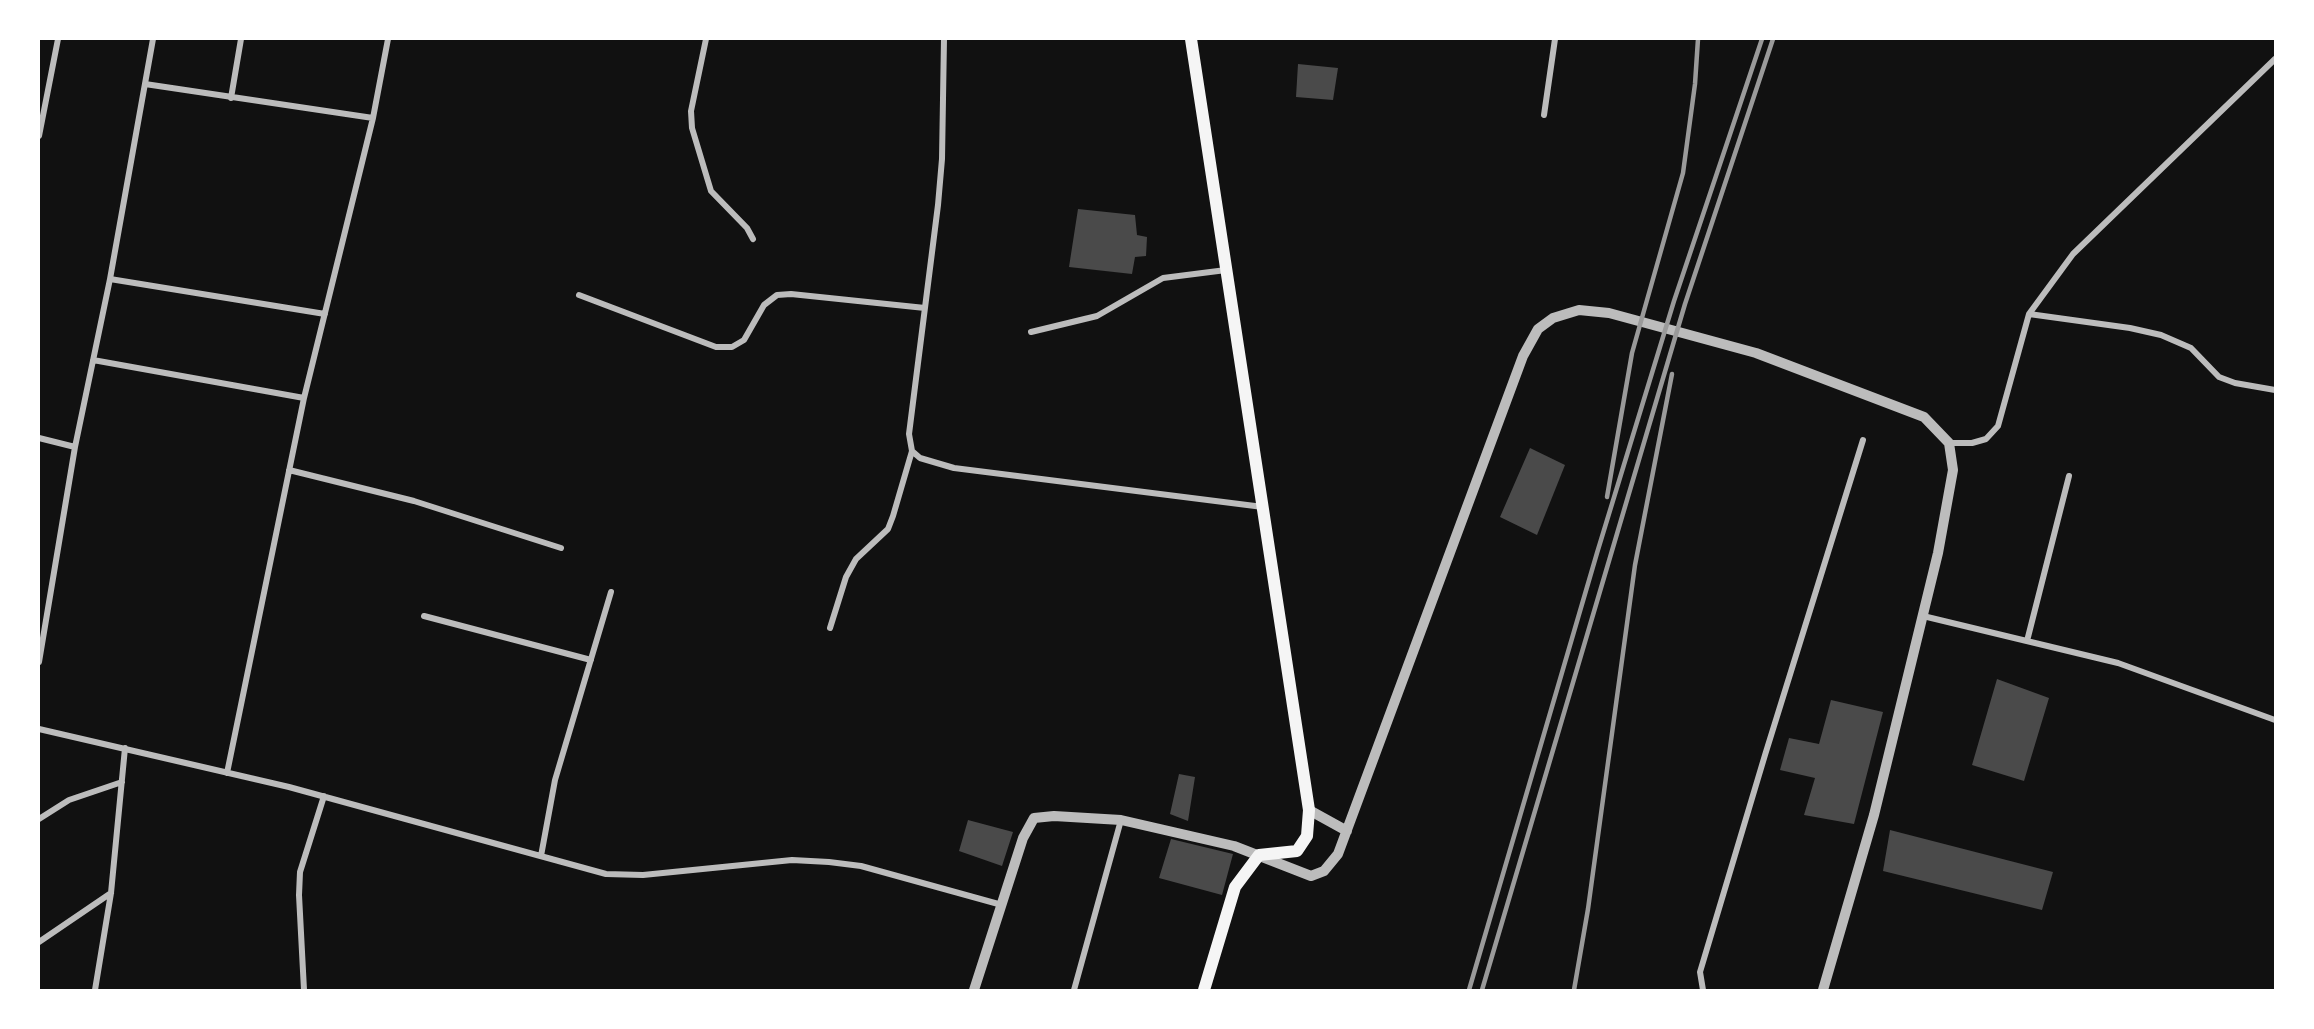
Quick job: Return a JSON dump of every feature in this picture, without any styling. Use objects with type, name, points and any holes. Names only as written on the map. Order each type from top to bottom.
[{"type":"main road","points":[[1191,39],[1309,810],[1307,836],[1297,851],[1259,855],[1235,887],[1204,990]]},
{"type":"street","points":[[39,136],[58,39]]},
{"type":"street","points":[[39,662],[75,447],[110,279],[153,39]]},
{"type":"street","points":[[231,98],[241,39]]},
{"type":"street","points":[[227,773],[304,398],[373,118],[388,39]]},
{"type":"street","points":[[706,39],[691,111],[692,128],[711,191],[747,228],[753,239]]},
{"type":"street","points":[[830,628],[846,577],[856,559],[888,529],[894,516],[912,451],[909,434],[942,159],[944,39]]},
{"type":"street","points":[[1544,116],[1555,39]]},
{"type":"street","points":[[1949,443],[1972,443],[1986,439],[1998,426],[2029,314],[2073,254],[2275,59]]},
{"type":"street","points":[[145,84],[373,118]]},
{"type":"street","points":[[1031,332],[1097,316],[1164,278],[1226,270]]},
{"type":"street","points":[[110,279],[325,314]]},
{"type":"street","points":[[579,295],[716,347],[732,347],[744,340],[764,304],[777,295],[790,294],[925,308]]},
{"type":"street","points":[[974,990],[1023,838],[1034,818],[1054,816],[1121,820],[1234,846],[1311,876],[1324,871],[1338,854],[1347,831],[1524,356],[1538,329],[1553,318],[1579,310],[1609,313],[1756,353],[1924,417],[1949,443],[1953,470],[1938,553],[1874,814],[1823,990]]},
{"type":"street","points":[[2029,314],[2130,328],[2161,335],[2191,348],[2219,377],[2235,383],[2275,390]]},
{"type":"street","points":[[93,360],[304,398]]},
{"type":"street","points":[[39,438],[75,447]]},
{"type":"street","points":[[1703,990],[1700,972],[1863,440]]},
{"type":"street","points":[[912,451],[920,459],[954,468],[1263,507]]},
{"type":"street","points":[[289,470],[414,501],[561,548]]},
{"type":"street","points":[[2027,641],[2069,476]]},
{"type":"street","points":[[541,856],[555,780],[611,592]]},
{"type":"street","points":[[424,616],[591,660]]},
{"type":"street","points":[[1923,616],[2118,663],[2275,720]]},
{"type":"street","points":[[39,729],[324,796],[606,874],[643,875],[792,860],[830,862],[861,866],[1002,905]]},
{"type":"street","points":[[94,990],[111,893],[125,748]]},
{"type":"street","points":[[39,819],[69,800],[122,782]]},
{"type":"street","points":[[304,990],[300,872],[324,796]]},
{"type":"street","points":[[1309,810],[1347,831]]},
{"type":"street","points":[[1074,990],[1121,820]]},
{"type":"street","points":[[39,942],[111,893]]},
{"type":"building","points":[[1298,64],[1338,68],[1333,100],[1296,97]]},
{"type":"building","points":[[1078,209],[1135,215],[1137,235],[1147,237],[1146,256],[1135,257],[1132,274],[1069,267]]},
{"type":"building","points":[[1530,448],[1565,465],[1537,535],[1500,517]]},
{"type":"building","points":[[1997,679],[2049,698],[2024,781],[1972,765]]},
{"type":"building","points":[[1831,700],[1883,712],[1854,824],[1804,815],[1815,778],[1780,770],[1789,738],[1819,744]]},
{"type":"building","points":[[1179,774],[1195,777],[1188,821],[1170,814]]},
{"type":"building","points":[[968,820],[1013,832],[1002,866],[959,851]]},
{"type":"building","points":[[1890,830],[2053,872],[2042,910],[1883,871]]},
{"type":"building","points":[[1171,839],[1233,854],[1222,895],[1159,878]]},
{"type":"railway","points":[[1607,497],[1632,353],[1683,173],[1695,84],[1698,39]]},
{"type":"railway","points":[[1469,990],[1597,553],[1674,301],[1762,39]]},
{"type":"railway","points":[[1482,990],[1685,304],[1773,39]]},
{"type":"railway","points":[[1574,990],[1588,909],[1635,565],[1672,374]]}]
